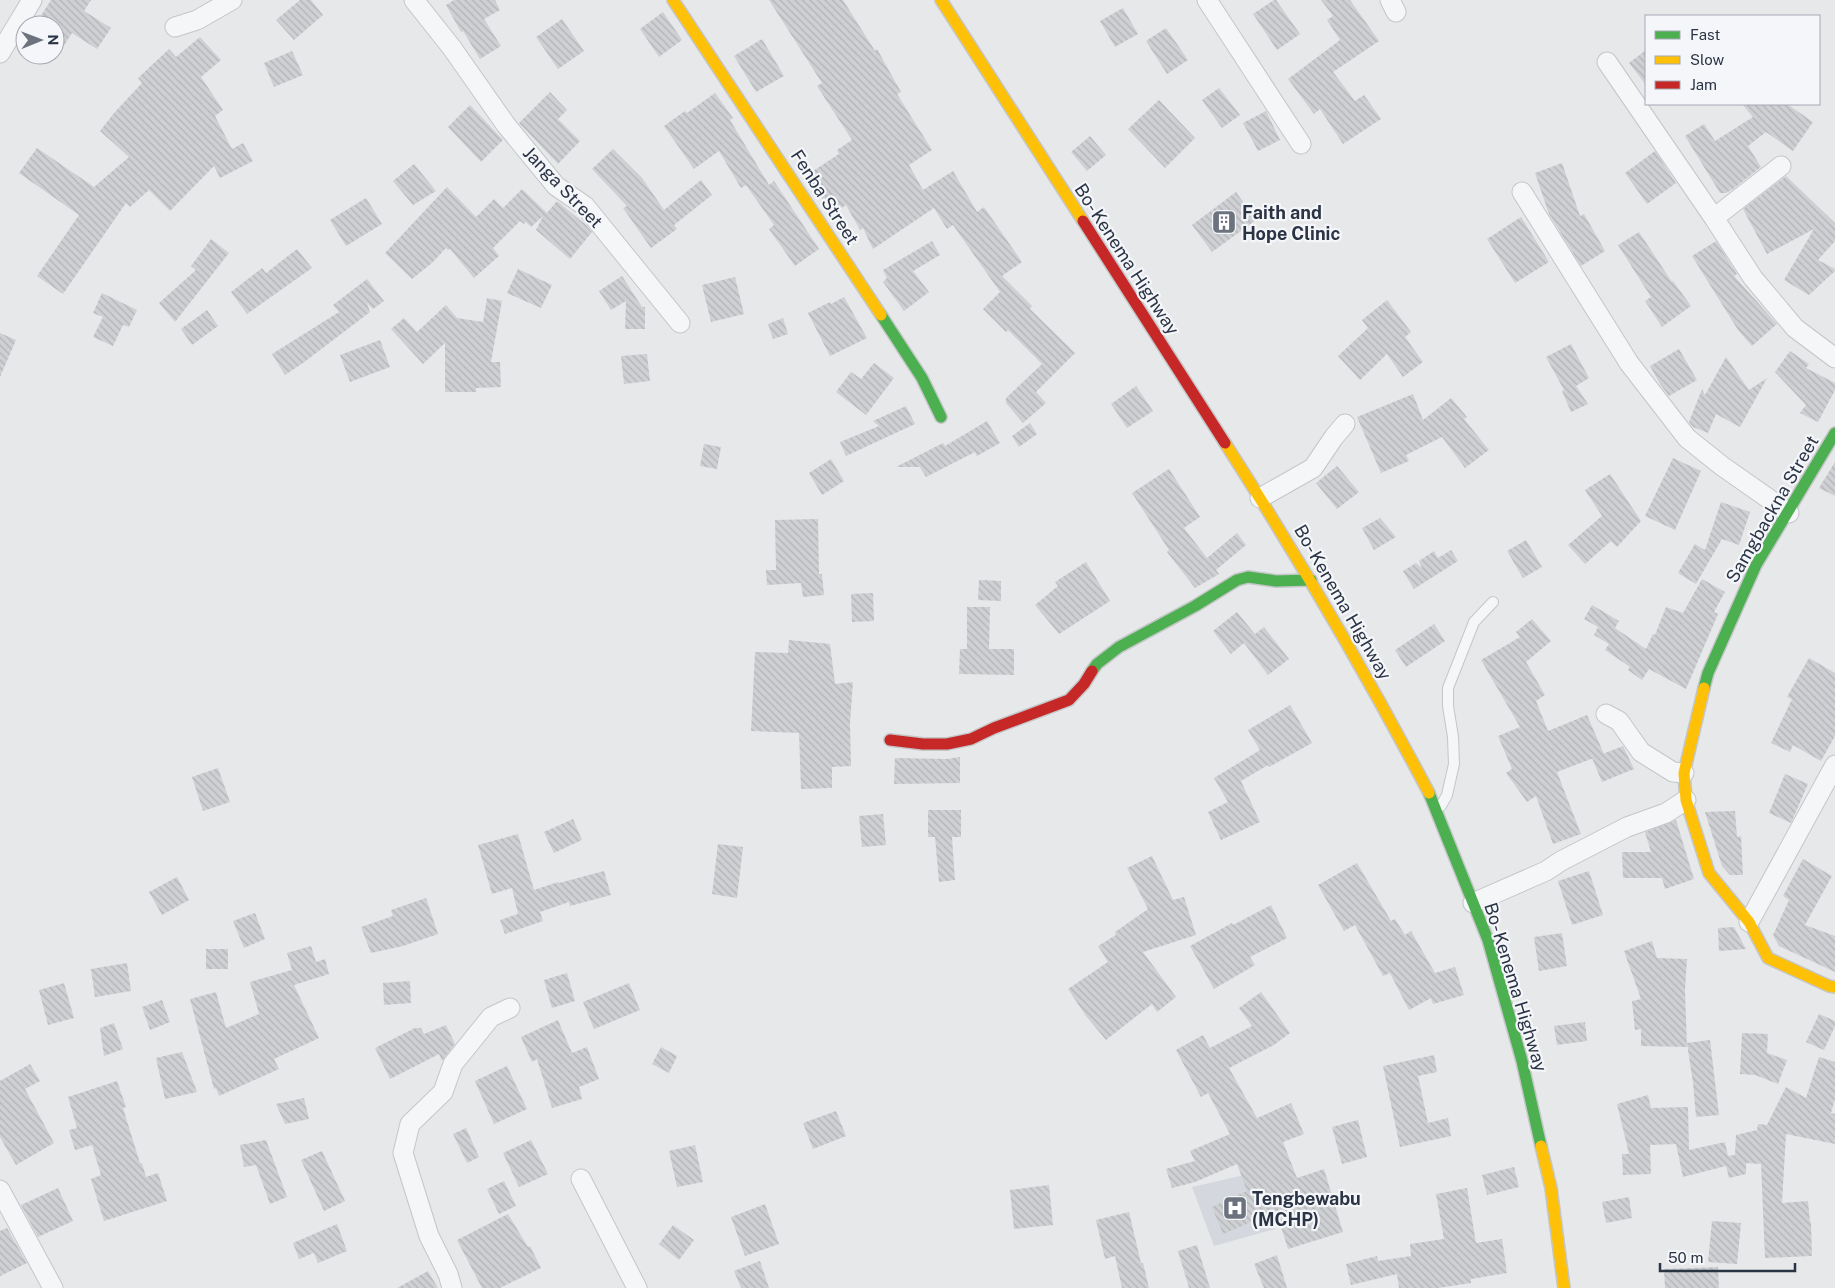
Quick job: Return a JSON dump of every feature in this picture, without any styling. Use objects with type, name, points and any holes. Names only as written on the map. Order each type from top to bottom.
[{"type":"main road","name":"Fenba Street","points":[[673,0],[922,378],[941,417]]},
{"type":"main road","name":"Bo- Kenema Highway","points":[[940,0],[1311,580],[1392,722],[1438,812],[1488,940],[1522,1061],[1551,1188],[1564,1288]]},
{"type":"main road","name":"Samgbackna Street","points":[[1835,433],[1789,513],[1756,565],[1708,673],[1684,773],[1686,800],[1709,873],[1749,922],[1768,958],[1835,987]]},
{"type":"main road","points":[[890,740],[923,744],[947,744],[971,738],[1069,700],[1084,684],[1097,664],[1120,647],[1195,606],[1237,580],[1248,577],[1276,581],[1311,580]]},
{"type":"street","points":[[0,53],[32,0]]},
{"type":"street","points":[[175,27],[198,20],[232,0]]},
{"type":"street","name":"Janga Street","points":[[414,0],[452,48],[506,125],[556,186],[585,206],[680,324]]},
{"type":"street","points":[[1207,0],[1301,144]]},
{"type":"street","points":[[1607,62],[1753,278],[1795,328],[1835,358]]},
{"type":"street","points":[[1714,218],[1781,166]]},
{"type":"street","points":[[1522,192],[1630,363],[1687,438],[1722,466],[1789,513]]},
{"type":"street","points":[[1260,498],[1313,468],[1345,424]]},
{"type":"street","points":[[1606,714],[1619,721],[1641,752],[1673,772],[1684,773]]},
{"type":"street","points":[[1749,922],[1835,765]]},
{"type":"street","points":[[1473,904],[1546,871],[1561,860],[1627,827],[1666,813],[1686,800]]},
{"type":"street","points":[[452,1288],[448,1274],[429,1236],[404,1153],[410,1124],[443,1092],[453,1064],[491,1017],[510,1008]]},
{"type":"street","points":[[582,1179],[638,1288]]},
{"type":"street","points":[[0,1190],[53,1288]]},
{"type":"lane","points":[[1438,812],[1447,795],[1454,764],[1448,688],[1474,622],[1492,602]]},
{"type":"shaded area","name":"Tengbewabu (MCHP)","points":[[1262,1171],[1275,1229],[1214,1246],[1192,1187]]},
{"type":"building","points":[[51,0],[91,0],[84,11],[111,28],[97,49],[72,33],[65,44],[65,15],[41,15]]},
{"type":"building","points":[[300,0],[311,0],[323,15],[294,40],[276,20]]},
{"type":"building","points":[[454,0],[495,0],[500,10],[484,19],[501,46],[480,59],[463,31],[461,32],[446,5]]},
{"type":"building","points":[[769,0],[843,0],[875,51],[877,49],[901,92],[897,94],[932,150],[909,165],[923,190],[953,171],[977,212],[984,207],[1022,262],[1002,276],[1032,306],[1030,309],[1075,353],[1036,392],[1046,403],[1023,423],[1006,403],[1006,398],[1042,364],[1008,330],[1006,332],[983,309],[1000,292],[953,225],[947,229],[934,208],[873,249],[863,228],[860,230],[846,205],[832,214],[807,175],[839,154],[837,150],[852,140],[817,86],[822,83]]},
{"type":"building","points":[[1276,0],[1300,34],[1277,50],[1253,14]]},
{"type":"building","points":[[1321,0],[1350,0],[1379,41],[1333,72],[1355,101],[1364,95],[1381,119],[1343,144],[1320,109],[1314,114],[1288,79],[1340,40],[1327,20],[1333,16]]},
{"type":"building","points":[[1123,8],[1138,34],[1115,47],[1100,21]]},
{"type":"building","points":[[663,12],[682,40],[659,57],[640,29]]},
{"type":"building","points":[[562,19],[584,51],[558,69],[536,37]]},
{"type":"building","points":[[1166,28],[1188,60],[1167,74],[1146,41]]},
{"type":"building","points":[[200,37],[221,60],[201,77],[223,110],[215,116],[232,149],[243,143],[253,161],[220,178],[214,166],[170,211],[149,190],[130,207],[126,203],[63,294],[37,276],[79,215],[19,173],[37,148],[94,187],[129,157],[100,131],[142,83],[138,78],[169,49],[176,57]]},
{"type":"building","points":[[762,39],[784,76],[756,92],[734,56]]},
{"type":"building","points":[[292,51],[303,75],[274,87],[264,63]]},
{"type":"building","points":[[1645,51],[1645,84],[1629,63]]},
{"type":"building","points":[[1219,88],[1240,115],[1222,128],[1202,100]]},
{"type":"building","points":[[550,92],[567,110],[558,119],[580,141],[558,164],[519,123]]},
{"type":"building","points":[[715,93],[733,118],[730,120],[769,185],[774,181],[819,249],[795,266],[769,229],[774,225],[746,185],[741,188],[719,151],[694,169],[664,126],[685,111],[687,113]]},
{"type":"building","points":[[1159,100],[1195,138],[1165,168],[1128,129]]},
{"type":"building","points":[[470,105],[503,140],[481,162],[448,127]]},
{"type":"building","points":[[1743,105],[1788,105],[1813,122],[1793,151],[1766,132],[1748,146],[1761,167],[1733,189],[1726,193],[1720,193],[1685,136],[1704,124],[1715,141],[1753,117]]},
{"type":"building","points":[[1266,111],[1280,140],[1258,151],[1243,123]]},
{"type":"building","points":[[1090,136],[1106,155],[1087,171],[1071,152]]},
{"type":"building","points":[[613,149],[642,178],[664,210],[701,180],[712,195],[674,225],[677,229],[651,248],[623,208],[627,206],[592,169]]},
{"type":"building","points":[[1655,151],[1676,183],[1647,204],[1625,173]]},
{"type":"building","points":[[1562,163],[1580,216],[1584,214],[1605,251],[1581,266],[1549,214],[1535,173]]},
{"type":"building","points":[[414,164],[436,191],[413,205],[393,181]]},
{"type":"building","points":[[1786,176],[1835,223],[1835,241],[1818,260],[1835,269],[1835,271],[1809,295],[1784,280],[1814,229],[1767,254],[1743,209]]},
{"type":"building","points":[[447,187],[476,217],[494,199],[503,208],[522,189],[547,213],[557,201],[592,232],[570,259],[536,230],[543,216],[531,227],[526,222],[524,224],[520,221],[493,248],[499,256],[474,278],[450,249],[446,248],[432,263],[412,279],[385,253]]},
{"type":"building","name":"Faith and Hope Clinic","points":[[1236,192],[1256,220],[1212,252],[1192,225]]},
{"type":"building","points":[[366,198],[382,224],[346,246],[330,220]]},
{"type":"building","points":[[1521,217],[1549,262],[1515,283],[1487,239]]},
{"type":"building","points":[[1639,232],[1672,282],[1691,306],[1662,327],[1645,301],[1651,297],[1618,245]]},
{"type":"building","points":[[211,239],[229,253],[175,322],[159,303],[196,270],[191,266]]},
{"type":"building","points":[[932,241],[940,255],[913,271],[929,292],[904,311],[883,282],[887,278],[883,270]]},
{"type":"building","points":[[1716,241],[1737,274],[1734,276],[1777,324],[1752,346],[1738,330],[1692,256]]},
{"type":"building","points":[[297,249],[312,268],[247,314],[231,292],[262,268],[266,273]]},
{"type":"building","points":[[518,269],[552,285],[541,308],[507,293]]},
{"type":"building","points":[[622,276],[642,307],[645,307],[645,329],[625,329],[626,301],[611,310],[599,291]]},
{"type":"building","points":[[735,277],[744,314],[711,322],[702,285]]},
{"type":"building","points":[[367,279],[384,301],[373,309],[367,303],[370,312],[285,375],[272,354],[339,312],[333,305]]},
{"type":"building","points":[[102,293],[137,310],[129,327],[123,325],[113,346],[93,337],[103,317],[93,313]]},
{"type":"building","points":[[844,297],[867,338],[830,356],[808,313]]},
{"type":"building","points":[[487,298],[502,301],[491,362],[500,362],[501,387],[476,388],[476,392],[445,392],[445,343],[423,364],[391,329],[404,318],[417,332],[446,305],[457,318],[483,322]]},
{"type":"building","points":[[1387,300],[1411,332],[1405,337],[1423,362],[1403,377],[1387,354],[1360,380],[1338,356],[1368,328],[1362,320]]},
{"type":"building","points":[[207,310],[218,326],[192,345],[181,329]]},
{"type":"building","points":[[783,318],[788,334],[773,339],[768,324]]},
{"type":"building","points":[[0,333],[16,340],[0,377]]},
{"type":"building","points":[[380,340],[390,367],[350,382],[340,355]]},
{"type":"building","points":[[1571,344],[1589,378],[1576,386],[1588,404],[1571,412],[1562,391],[1564,390],[1546,357]]},
{"type":"building","points":[[1679,349],[1697,380],[1669,396],[1650,366]]},
{"type":"building","points":[[1790,351],[1809,364],[1806,368],[1835,383],[1835,390],[1818,422],[1800,413],[1806,405],[1775,372]]},
{"type":"building","points":[[647,354],[650,381],[624,384],[621,356]]},
{"type":"building","points":[[1726,357],[1749,390],[1767,378],[1740,427],[1716,414],[1708,433],[1693,427],[1689,422],[1702,389],[1705,395]]},
{"type":"building","points":[[874,363],[894,378],[866,415],[836,392],[851,372],[861,379]]},
{"type":"building","points":[[1136,386],[1153,411],[1127,428],[1111,404]]},
{"type":"building","points":[[1413,394],[1423,420],[1451,398],[1467,417],[1464,419],[1489,450],[1465,468],[1442,437],[1406,455],[1409,461],[1381,473],[1357,417]]},
{"type":"building","points":[[906,406],[915,424],[846,456],[840,442],[879,426],[873,421]]},
{"type":"building","points":[[987,421],[1000,443],[977,456],[975,452],[926,477],[920,467],[896,467],[943,443],[945,446]]},
{"type":"building","points":[[1030,423],[1037,434],[1019,447],[1012,436]]},
{"type":"building","points":[[704,444],[721,447],[717,469],[700,466]]},
{"type":"building","points":[[1673,458],[1701,471],[1675,530],[1645,516]]},
{"type":"building","points":[[831,459],[844,481],[822,495],[809,473]]},
{"type":"building","points":[[1835,462],[1835,496],[1819,488]]},
{"type":"building","points":[[1337,466],[1359,492],[1337,509],[1316,483]]},
{"type":"building","points":[[1169,469],[1200,517],[1184,528],[1207,558],[1237,533],[1246,545],[1216,570],[1219,574],[1195,588],[1167,552],[1169,550],[1132,493]]},
{"type":"building","points":[[1610,474],[1641,521],[1617,547],[1611,541],[1585,564],[1568,545],[1602,516],[1585,490]]},
{"type":"building","points":[[1721,502],[1750,512],[1739,545],[1722,539],[1696,584],[1678,573],[1695,544],[1705,550]]},
{"type":"building","points":[[1380,518],[1396,537],[1374,550],[1362,528]]},
{"type":"building","points":[[818,519],[819,574],[822,574],[824,595],[803,597],[801,583],[767,585],[766,570],[776,570],[775,520]]},
{"type":"building","points":[[1526,540],[1542,567],[1523,578],[1507,551]]},
{"type":"building","points":[[1451,550],[1458,561],[1414,589],[1403,571],[1416,563],[1422,568],[1419,561],[1434,551],[1438,558]]},
{"type":"building","points":[[1086,562],[1110,601],[1059,634],[1035,605],[1058,586],[1055,582]]},
{"type":"building","points":[[1702,579],[1725,592],[1714,612],[1718,614],[1686,689],[1649,669],[1642,680],[1628,670],[1630,667],[1605,650],[1609,644],[1594,635],[1598,627],[1584,619],[1592,605],[1619,621],[1615,628],[1646,649],[1653,634],[1655,635],[1666,607],[1683,613]]},
{"type":"building","points":[[979,580],[1001,581],[1001,601],[978,600]]},
{"type":"building","points":[[873,593],[874,621],[852,622],[851,594]]},
{"type":"building","points":[[967,607],[990,607],[989,649],[1014,649],[1014,675],[959,674],[960,649],[967,649]]},
{"type":"building","points":[[1237,612],[1255,634],[1264,627],[1289,659],[1268,675],[1244,643],[1231,654],[1213,631]]},
{"type":"building","points":[[1532,619],[1551,641],[1526,662],[1545,695],[1536,701],[1548,731],[1587,715],[1604,754],[1557,772],[1581,834],[1553,844],[1536,796],[1527,802],[1506,773],[1512,769],[1498,736],[1520,727],[1481,660],[1520,637],[1516,632]]},
{"type":"building","points":[[1434,624],[1445,641],[1406,667],[1395,650]]},
{"type":"building","points":[[789,640],[830,644],[835,684],[853,682],[850,723],[851,766],[832,767],[832,788],[801,789],[799,733],[751,731],[755,652],[788,653]]},
{"type":"building","points":[[1809,658],[1835,673],[1835,736],[1821,761],[1793,745],[1790,752],[1771,743],[1792,699],[1787,697]]},
{"type":"building","points":[[1290,705],[1312,743],[1241,781],[1260,822],[1221,840],[1208,812],[1228,802],[1214,778],[1260,750],[1248,730]]},
{"type":"building","points":[[1623,746],[1634,769],[1602,782],[1592,758]]},
{"type":"building","points":[[960,757],[960,783],[894,784],[895,758],[947,759]]},
{"type":"building","points":[[218,768],[230,802],[203,811],[192,777]]},
{"type":"building","points":[[1785,774],[1808,784],[1791,823],[1769,813]]},
{"type":"building","points":[[928,810],[961,810],[961,837],[952,837],[955,880],[939,882],[935,837],[928,837]]},
{"type":"building","points":[[1735,811],[1737,837],[1741,836],[1743,875],[1730,875],[1722,866],[1705,812]]},
{"type":"building","points":[[883,814],[886,845],[862,847],[859,816]]},
{"type":"building","points":[[573,819],[582,840],[554,853],[544,832]]},
{"type":"building","points":[[1676,820],[1694,879],[1665,889],[1662,878],[1623,878],[1622,852],[1651,852],[1645,832]]},
{"type":"building","points":[[518,834],[534,890],[604,871],[611,895],[570,906],[569,902],[540,912],[543,921],[505,934],[500,920],[518,914],[512,888],[492,894],[478,845]]},
{"type":"building","points":[[718,844],[743,847],[737,898],[712,894]]},
{"type":"building","points":[[1152,856],[1173,900],[1184,897],[1196,935],[1143,952],[1176,997],[1157,1012],[1152,1004],[1106,1040],[1086,1016],[1068,989],[1108,962],[1098,946],[1116,935],[1115,932],[1148,909],[1127,868]]},
{"type":"building","points":[[1803,859],[1832,876],[1805,925],[1835,936],[1835,972],[1779,946],[1773,935],[1789,900],[1783,896]]},
{"type":"building","points":[[1357,863],[1391,921],[1395,919],[1405,935],[1411,931],[1435,973],[1455,967],[1464,995],[1433,1004],[1431,998],[1409,1010],[1390,973],[1383,976],[1355,925],[1344,931],[1318,885]]},
{"type":"building","points":[[1589,871],[1603,915],[1572,925],[1558,881]]},
{"type":"building","points":[[177,877],[189,900],[162,915],[149,892]]},
{"type":"building","points":[[426,898],[438,934],[403,946],[371,953],[361,927],[393,916],[391,910]]},
{"type":"building","points":[[1271,905],[1287,938],[1250,957],[1255,965],[1214,989],[1190,946],[1232,923],[1233,925]]},
{"type":"building","points":[[255,913],[265,939],[244,948],[233,921]]},
{"type":"building","points":[[1734,927],[1746,949],[1719,951],[1718,928]]},
{"type":"building","points":[[1562,933],[1567,966],[1539,971],[1534,937]]},
{"type":"building","points":[[1652,941],[1657,958],[1687,959],[1685,990],[1687,1047],[1641,1046],[1641,1029],[1635,1030],[1632,1001],[1641,999],[1624,951]]},
{"type":"building","points":[[311,946],[316,962],[325,959],[329,974],[294,985],[319,1038],[274,1059],[279,1069],[219,1096],[216,1088],[214,1089],[190,999],[216,992],[226,1028],[259,1014],[250,982],[292,970],[287,953]]},
{"type":"building","points":[[206,949],[228,949],[228,969],[206,969]]},
{"type":"building","points":[[127,963],[131,991],[95,997],[91,969]]},
{"type":"building","points":[[567,973],[575,1001],[552,1008],[544,980]]},
{"type":"building","points":[[410,981],[411,1003],[384,1005],[383,983]]},
{"type":"building","points":[[64,983],[74,1018],[48,1025],[39,990]]},
{"type":"building","points":[[629,983],[640,1010],[594,1029],[583,1002]]},
{"type":"building","points":[[1261,992],[1290,1033],[1274,1045],[1229,1068],[1257,1118],[1291,1103],[1304,1134],[1283,1142],[1297,1178],[1324,1169],[1343,1232],[1288,1249],[1276,1211],[1223,1234],[1212,1207],[1247,1191],[1237,1164],[1195,1182],[1172,1188],[1166,1169],[1195,1161],[1190,1151],[1230,1134],[1208,1093],[1201,1097],[1176,1050],[1203,1035],[1210,1048],[1252,1026],[1239,1008]]},
{"type":"building","points":[[162,1000],[170,1022],[150,1030],[142,1007]]},
{"type":"building","points":[[1819,1014],[1835,1021],[1835,1026],[1824,1050],[1806,1042]]},
{"type":"building","points":[[558,1020],[572,1053],[587,1047],[599,1079],[579,1087],[582,1099],[552,1108],[537,1059],[532,1062],[521,1037]]},
{"type":"building","points":[[1585,1022],[1587,1041],[1557,1045],[1554,1026]]},
{"type":"building","points":[[114,1023],[123,1049],[104,1056],[100,1028]]},
{"type":"building","points":[[446,1025],[455,1044],[442,1061],[439,1054],[390,1079],[375,1048],[415,1028],[421,1028],[424,1034]]},
{"type":"building","points":[[1742,1033],[1768,1034],[1767,1053],[1787,1060],[1778,1084],[1755,1075],[1740,1074]]},
{"type":"building","points":[[1710,1040],[1719,1115],[1696,1117],[1687,1043]]},
{"type":"building","points":[[661,1047],[677,1056],[669,1073],[652,1064]]},
{"type":"building","points":[[182,1052],[197,1092],[165,1099],[156,1058]]},
{"type":"building","points":[[1434,1055],[1437,1072],[1418,1076],[1428,1123],[1448,1118],[1451,1136],[1400,1147],[1383,1066]]},
{"type":"building","points":[[1819,1057],[1835,1062],[1835,1099],[1831,1113],[1835,1114],[1835,1144],[1786,1134],[1782,1203],[1808,1201],[1812,1256],[1765,1258],[1761,1164],[1746,1163],[1746,1174],[1729,1178],[1726,1166],[1683,1177],[1676,1144],[1650,1145],[1651,1174],[1623,1175],[1622,1154],[1629,1154],[1617,1104],[1648,1095],[1651,1108],[1688,1107],[1689,1150],[1725,1142],[1728,1156],[1735,1155],[1736,1135],[1757,1130],[1758,1124],[1767,1125],[1786,1087],[1806,1098]]},
{"type":"building","points":[[30,1064],[40,1081],[25,1089],[54,1143],[16,1165],[0,1137],[0,1081]]},
{"type":"building","points":[[507,1066],[527,1109],[494,1124],[475,1081]]},
{"type":"building","points":[[117,1081],[126,1107],[123,1108],[140,1163],[142,1163],[146,1177],[158,1173],[167,1201],[104,1221],[91,1179],[101,1175],[92,1145],[75,1150],[69,1130],[77,1128],[68,1097]]},
{"type":"building","points":[[304,1098],[309,1119],[285,1124],[276,1104]]},
{"type":"building","points":[[836,1111],[846,1136],[813,1149],[803,1123]]},
{"type":"building","points":[[1358,1120],[1367,1157],[1342,1164],[1332,1127]]},
{"type":"building","points":[[466,1128],[479,1157],[467,1163],[453,1134]]},
{"type":"building","points":[[266,1140],[287,1197],[270,1204],[256,1165],[244,1167],[240,1145]]},
{"type":"building","points":[[531,1140],[548,1174],[519,1187],[503,1153]]},
{"type":"building","points":[[695,1145],[703,1182],[677,1187],[669,1151]]},
{"type":"building","points":[[322,1151],[345,1201],[324,1211],[301,1160]]},
{"type":"building","points":[[1514,1167],[1519,1187],[1487,1195],[1482,1175]]},
{"type":"building","points":[[504,1181],[516,1206],[499,1214],[487,1189]]},
{"type":"building","points":[[1049,1185],[1053,1225],[1014,1229],[1010,1190]]},
{"type":"building","points":[[58,1188],[73,1221],[38,1237],[21,1205]]},
{"type":"building","points":[[1467,1188],[1476,1243],[1502,1239],[1507,1273],[1471,1279],[1471,1283],[1438,1288],[1399,1288],[1397,1274],[1351,1285],[1346,1264],[1377,1256],[1378,1261],[1411,1256],[1410,1244],[1444,1239],[1436,1194]]},
{"type":"building","points":[[1629,1197],[1632,1218],[1606,1223],[1602,1202]]},
{"type":"building","points":[[765,1204],[779,1244],[745,1256],[731,1217]]},
{"type":"building","points":[[1129,1212],[1149,1288],[1122,1288],[1115,1256],[1105,1259],[1096,1220]]},
{"type":"building","points":[[508,1214],[528,1247],[530,1246],[541,1268],[500,1288],[482,1288],[457,1240]]},
{"type":"building","points":[[1712,1221],[1741,1223],[1737,1264],[1708,1262]]},
{"type":"building","points":[[337,1224],[347,1251],[318,1263],[314,1253],[299,1259],[293,1243]]},
{"type":"building","points":[[673,1225],[694,1240],[679,1260],[659,1244]]},
{"type":"building","points":[[7,1228],[27,1263],[0,1276],[0,1231]]},
{"type":"building","points":[[1197,1245],[1210,1288],[1189,1288],[1178,1251]]},
{"type":"building","points":[[1277,1255],[1287,1288],[1264,1288],[1254,1264]]},
{"type":"building","points":[[760,1261],[769,1288],[741,1288],[734,1271]]},
{"type":"building","points":[[1718,1267],[1719,1288],[1665,1288],[1664,1269]]},
{"type":"building","points":[[428,1271],[438,1288],[397,1288]]},
{"type":"traffic: fast","points":[[881,315],[922,378],[941,417]]},
{"type":"traffic: fast","points":[[1704,688],[1708,673],[1756,565],[1835,433]]},
{"type":"traffic: fast","points":[[1092,671],[1097,664],[1119,647],[1195,606],[1237,580],[1248,577],[1276,581],[1311,580]]},
{"type":"traffic: fast","points":[[1429,793],[1488,940],[1522,1061],[1541,1146]]},
{"type":"traffic: slow","points":[[673,0],[881,315]]},
{"type":"traffic: slow","points":[[941,0],[1083,221]]},
{"type":"traffic: slow","points":[[1225,443],[1331,616],[1429,793]]},
{"type":"traffic: slow","points":[[1704,688],[1684,773],[1686,800],[1709,873],[1749,922],[1768,958],[1835,987]]},
{"type":"traffic: slow","points":[[1541,1146],[1551,1188],[1564,1288]]},
{"type":"traffic: jam","points":[[1083,221],[1225,443]]},
{"type":"traffic: jam","points":[[890,740],[923,744],[947,744],[971,739],[994,728],[1069,700],[1084,684],[1092,671]]},
{"type":"place","name":"Faith and Hope Clinic","points":[[1224,222]]},
{"type":"place","name":"Tengbewabu (MCHP)","points":[[1235,1208]]}]
